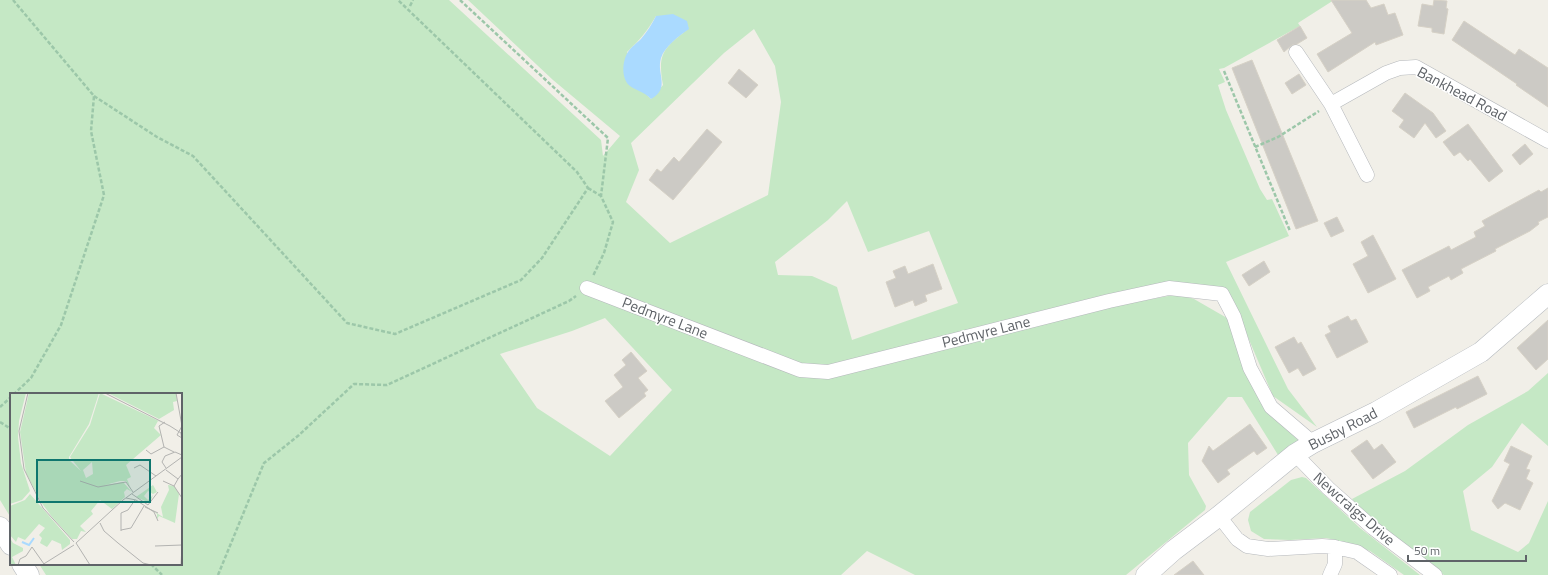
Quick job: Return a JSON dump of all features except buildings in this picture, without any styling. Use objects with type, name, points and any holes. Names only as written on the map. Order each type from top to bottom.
[{"type":"main road","name":"Busby Road","points":[[1146,575],[1174,550],[1220,516],[1295,454],[1313,442],[1376,412],[1482,352],[1548,294]]},
{"type":"main road","points":[[0,527],[10,543]]},
{"type":"main road","points":[[23,565],[29,575]]},
{"type":"street","points":[[1296,52],[1331,104],[1368,175]]},
{"type":"street","name":"Bankhead Road","points":[[1331,104],[1386,73],[1400,68],[1416,67],[1548,141]]},
{"type":"street","name":"Pedmyre Lane","points":[[587,288],[800,370],[828,372],[1110,301],[1169,288],[1222,294],[1234,317],[1250,368],[1271,407],[1313,442]]},
{"type":"street","name":"Newcraigs Drive","points":[[1295,454],[1328,488],[1373,528],[1435,575]]},
{"type":"street","points":[[1220,516],[1237,539],[1247,546],[1268,549],[1322,546],[1335,547],[1357,552],[1390,575]]},
{"type":"street","points":[[1330,575],[1335,564],[1335,547]]},
{"type":"path","points":[[13,0],[94,96],[157,137],[193,156],[347,323],[395,334],[521,280],[542,258],[588,188]]},
{"type":"path","points":[[398,0],[577,172],[588,188],[601,196]]},
{"type":"path","points":[[410,6],[413,0]]},
{"type":"path","points":[[218,575],[264,463],[299,435],[354,384],[387,384],[569,301],[587,288],[604,252],[613,222],[601,196],[608,138],[460,0]]},
{"type":"path","points":[[1224,71],[1290,231]]},
{"type":"path","points":[[15,393],[31,378],[61,325],[104,195],[91,130],[94,96]]},
{"type":"path","points":[[1255,147],[1278,137],[1331,104]]},
{"type":"path","points":[[0,407],[10,398]]},
{"type":"path","points":[[0,422],[10,428]]},
{"type":"path","points":[[152,565],[162,575]]},
{"type":"green space","points":[[0,0],[449,0],[601,140],[603,156],[620,136],[553,80],[468,0],[1334,0],[1298,23],[1300,26],[1224,68],[1219,69],[1225,82],[1218,85],[1226,110],[1260,189],[1267,200],[1272,199],[1289,236],[1226,262],[1288,389],[1317,427],[1273,396],[1230,295],[1200,286],[1098,309],[1179,294],[1194,299],[1227,318],[1281,424],[1299,441],[1278,455],[1242,397],[1228,397],[1188,443],[1189,475],[1206,506],[1205,510],[1126,575],[915,575],[867,551],[841,575],[46,575],[40,565],[182,565],[182,393],[10,393],[10,516],[0,500]],"holes":[[[656,16],[688,29],[673,41],[664,52],[661,65],[663,85],[651,99],[644,92],[627,52],[643,35]],[[754,29],[775,66],[781,102],[768,195],[670,243],[626,202],[639,170],[631,143],[724,53]],[[847,201],[868,252],[929,231],[958,303],[852,340],[837,287],[812,276],[778,275],[775,262],[828,220]],[[605,318],[672,390],[610,456],[537,408],[500,354],[572,331]]]},
{"type":"green space","points":[[1548,373],[1548,446],[1522,423],[1492,467],[1463,491],[1471,530],[1518,552],[1529,543],[1548,501],[1548,575],[1444,575],[1369,519],[1352,499],[1405,471],[1468,425],[1528,391]]},
{"type":"green space","points":[[1302,477],[1306,478],[1360,528],[1420,575],[1404,575],[1370,551],[1349,543],[1326,538],[1290,540],[1264,539],[1251,531],[1248,520],[1250,512],[1291,480]]},
{"type":"water","points":[[673,14],[687,21],[689,29],[673,42],[663,54],[660,64],[662,85],[657,95],[651,99],[627,83],[623,70],[626,56],[629,50],[641,39],[656,16]]}]
